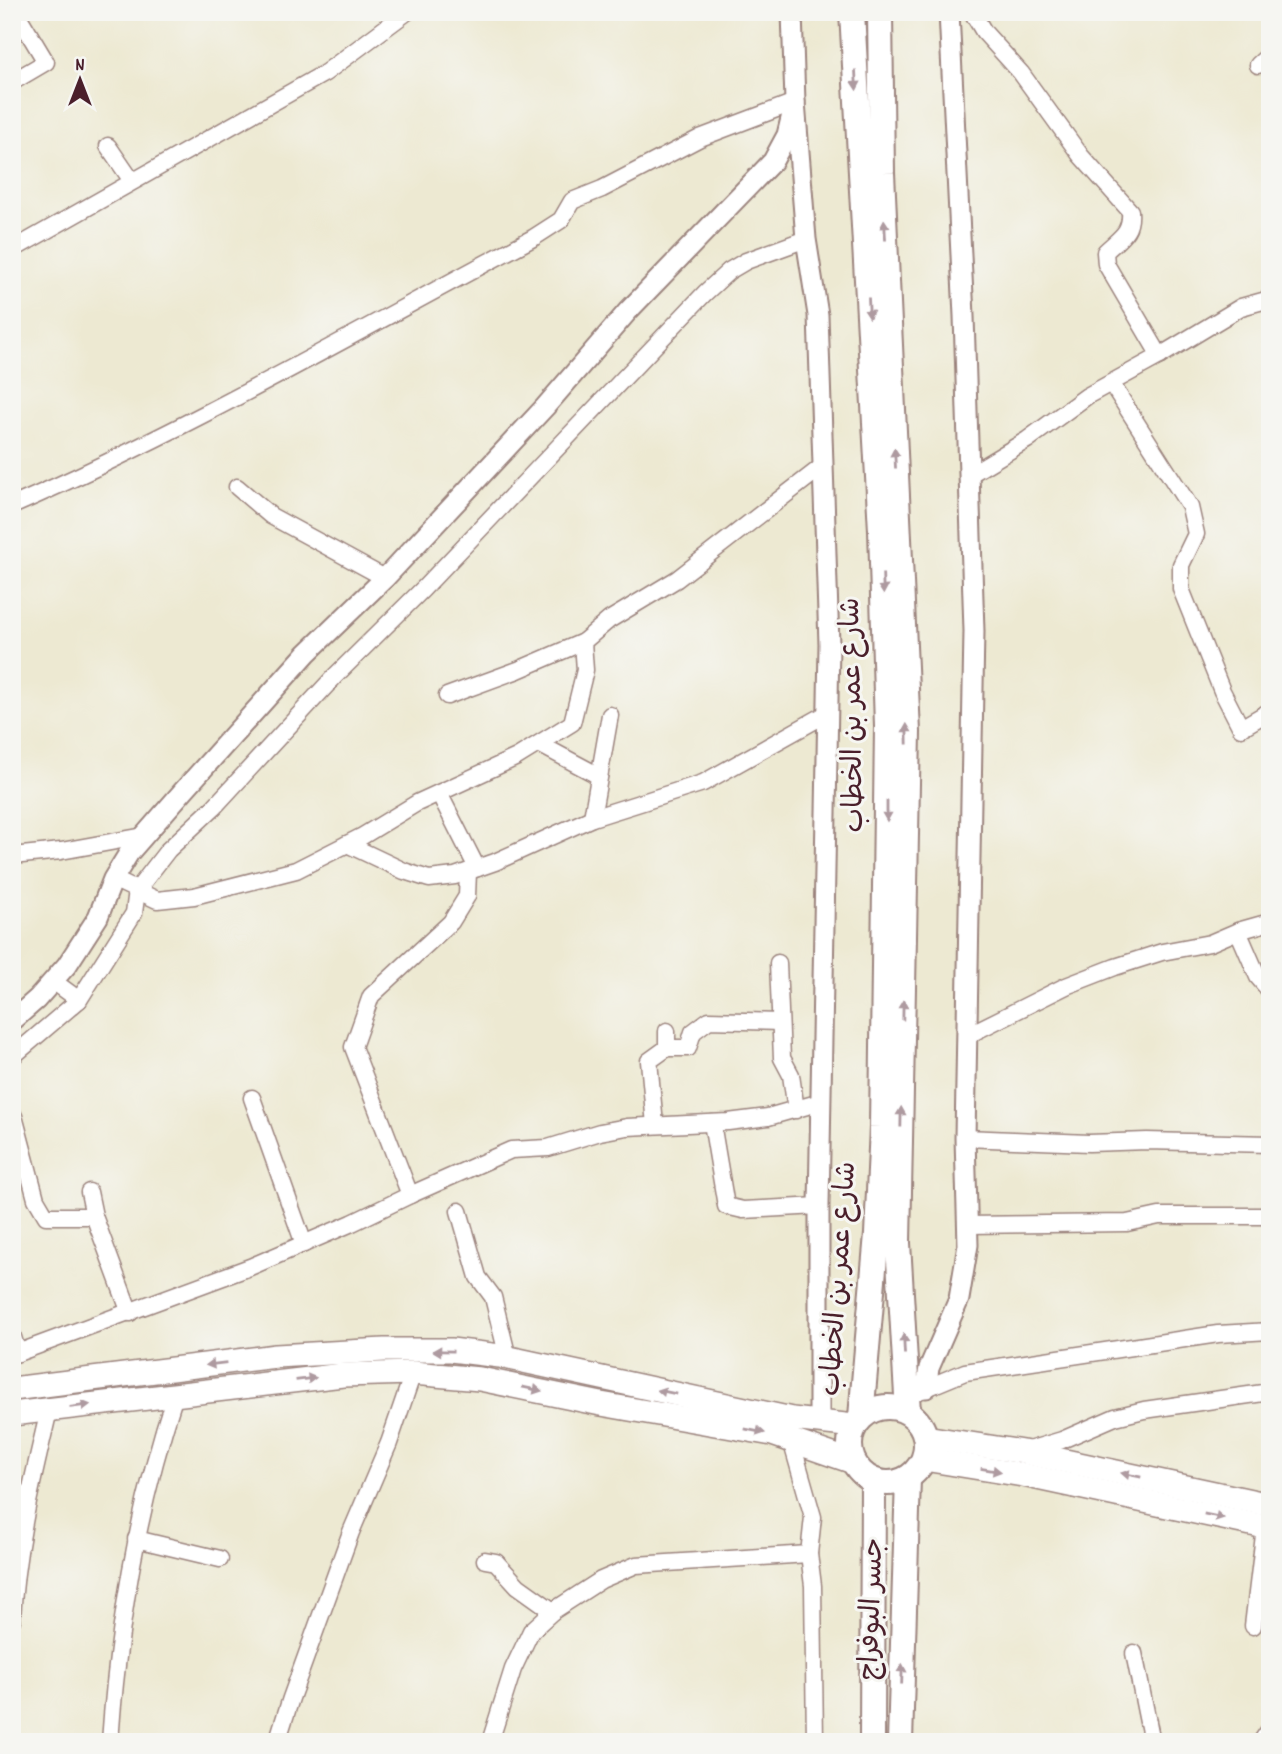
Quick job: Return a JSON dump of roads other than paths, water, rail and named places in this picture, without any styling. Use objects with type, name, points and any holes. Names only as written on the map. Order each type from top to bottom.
[{"type":"main road","name":"شارع عمر بن الخطاب","points":[[852,12],[881,530],[887,727],[882,1127],[877,1234],[857,1421]]},
{"type":"main road","name":"شارع عمر بن الخطاب","points":[[880,12],[882,173],[908,732],[898,1243],[914,1399]]},
{"type":"main road","points":[[12,1389],[276,1356],[384,1350],[451,1350],[508,1358],[792,1419],[857,1421]]},
{"type":"main road","points":[[12,1414],[344,1375],[413,1373],[480,1379],[601,1404],[772,1434],[853,1462]]},
{"type":"main road","points":[[919,1458],[914,1399],[896,1408],[871,1410],[857,1421],[849,1437],[849,1450],[861,1473],[873,1481],[885,1484],[897,1482],[919,1458],[1023,1452],[1268,1520]]},
{"type":"main road","points":[[919,1458],[1268,1520]]},
{"type":"main road","name":"جسر البوفراج","points":[[900,1742],[919,1458]]},
{"type":"main road","name":"جسر البوفراج","points":[[872,1742],[873,1481]]},
{"type":"street","points":[[12,82],[46,62],[16,12]]},
{"type":"street","points":[[12,250],[325,73],[407,12]]},
{"type":"street","points":[[792,12],[795,102],[806,239],[818,315],[824,465],[828,713],[819,1206],[819,1421]]},
{"type":"street","points":[[914,1399],[959,1299],[968,1245],[965,1138],[974,631],[964,316],[949,12]]},
{"type":"street","points":[[972,12],[984,32],[1021,73],[1081,156],[1130,211],[1131,221],[1127,234],[1105,252],[1106,264],[1160,356]]},
{"type":"street","points":[[12,506],[196,419],[533,238],[561,220],[572,201],[602,189],[700,138],[795,102]]},
{"type":"street","points":[[12,1021],[37,999],[67,965],[98,917],[113,879],[129,853],[144,836],[307,653],[385,578],[545,407],[628,311],[773,161],[787,135],[795,102]]},
{"type":"street","points":[[108,146],[132,181]]},
{"type":"street","points":[[12,1057],[79,1000],[134,913],[137,890],[168,850],[215,807],[335,676],[423,590],[705,293],[729,271],[746,261],[806,239]]},
{"type":"street","points":[[969,475],[1027,440],[1087,396],[1241,307],[1270,299]]},
{"type":"street","points":[[1111,383],[1190,507],[1196,534],[1181,565],[1181,590],[1222,691],[1241,728],[1270,711]]},
{"type":"street","points":[[447,696],[583,642],[609,620],[677,579],[824,465]]},
{"type":"street","points":[[237,487],[271,516],[385,578]]},
{"type":"street","points":[[113,879],[157,900],[194,896],[296,870],[439,793],[517,757],[572,723],[585,670],[583,642]]},
{"type":"street","points":[[347,844],[404,871],[429,879],[455,876],[592,818],[703,783],[828,713]]},
{"type":"street","points":[[592,818],[610,715]]},
{"type":"street","points":[[539,744],[599,776]]},
{"type":"street","points":[[410,1195],[353,1047],[371,996],[451,922],[467,896],[472,870],[439,793]]},
{"type":"street","points":[[12,856],[61,851],[144,836]]},
{"type":"street","points":[[968,1035],[1066,986],[1162,952],[1210,943],[1270,922]]},
{"type":"street","points":[[1238,931],[1258,977],[1270,991]]},
{"type":"street","points":[[778,963],[782,1058],[791,1075],[796,1110]]},
{"type":"street","points":[[53,981],[79,1000]]},
{"type":"street","points":[[654,1125],[649,1061],[667,1048],[688,1048],[693,1032],[709,1020],[780,1022]]},
{"type":"street","points":[[667,1031],[667,1048]]},
{"type":"street","points":[[252,1098],[304,1244]]},
{"type":"street","points":[[12,1334],[15,1354],[130,1313],[304,1244],[511,1150],[548,1148],[600,1132],[654,1125],[768,1117],[821,1102]]},
{"type":"street","points":[[14,1116],[36,1199],[46,1216],[94,1216]]},
{"type":"street","points":[[712,1123],[726,1206],[743,1210],[819,1206]]},
{"type":"street","points":[[965,1138],[1088,1143],[1147,1141],[1270,1144]]},
{"type":"street","points":[[89,1192],[94,1216],[130,1313]]},
{"type":"street","points":[[459,1211],[478,1277],[493,1297],[508,1358]]},
{"type":"street","points":[[967,1226],[1127,1223],[1159,1216],[1270,1216]]},
{"type":"street","points":[[914,1399],[965,1372],[1218,1334],[1270,1331]]},
{"type":"street","points":[[277,1742],[346,1545],[388,1443],[413,1373]]},
{"type":"street","points":[[1023,1452],[1062,1440],[1115,1417],[1144,1410],[1270,1392]]},
{"type":"street","points":[[110,1742],[114,1681],[136,1539],[158,1447],[175,1395]]},
{"type":"street","points":[[12,1620],[13,1584],[25,1513],[49,1409]]},
{"type":"street","points":[[791,1440],[813,1517],[809,1554],[813,1586],[815,1742]]},
{"type":"street","points":[[1253,1626],[1268,1520]]},
{"type":"street","points":[[136,1539],[220,1559]]},
{"type":"street","points":[[490,1742],[513,1669],[531,1631],[553,1611],[601,1580],[636,1565],[809,1554]]},
{"type":"street","points":[[485,1560],[496,1562],[518,1586],[553,1611]]},
{"type":"street","points":[[1134,1653],[1152,1742]]},
{"type":"street","points":[[1261,1742],[1270,1729]]}]
